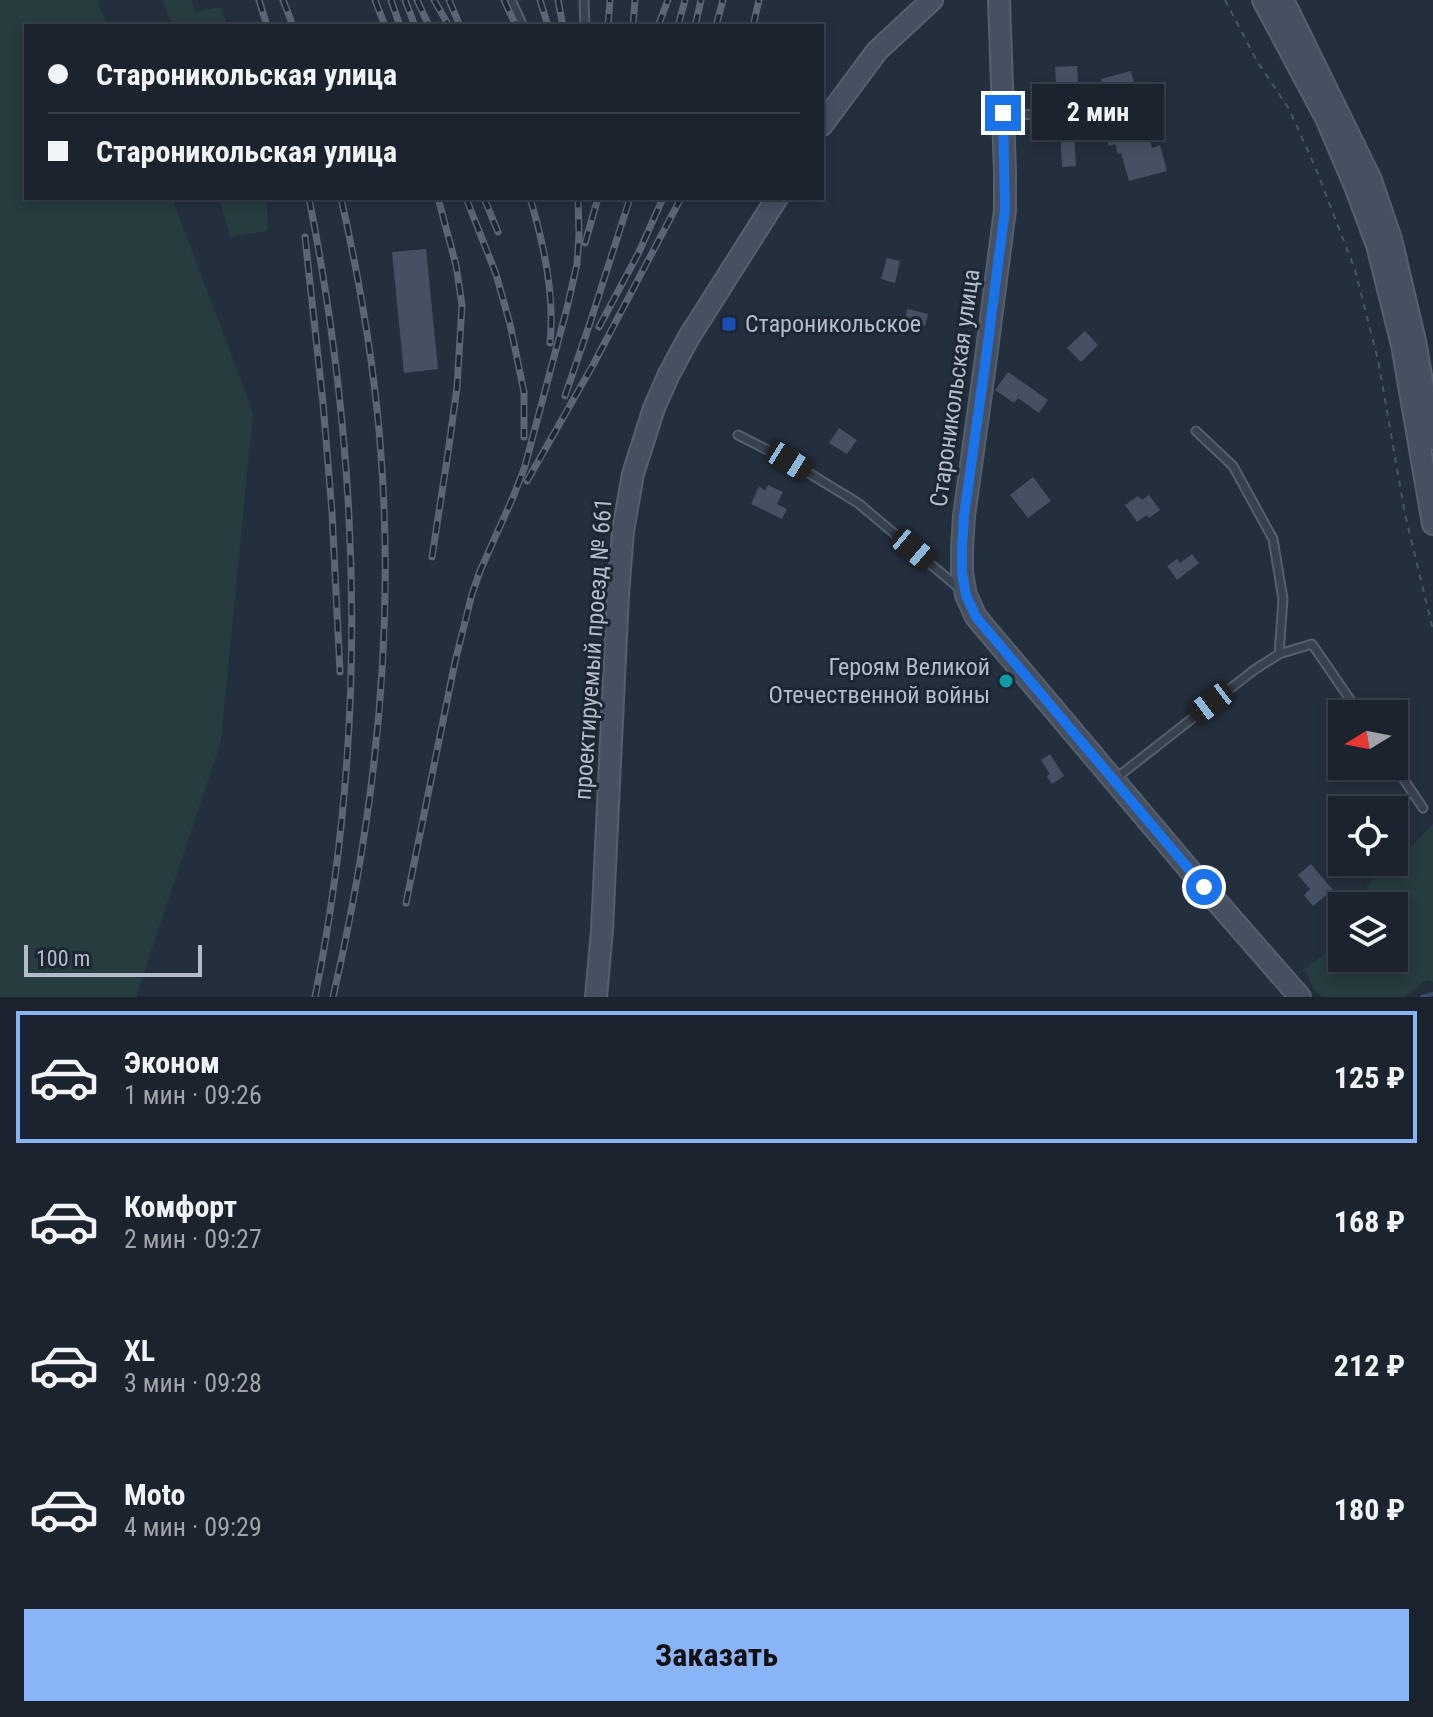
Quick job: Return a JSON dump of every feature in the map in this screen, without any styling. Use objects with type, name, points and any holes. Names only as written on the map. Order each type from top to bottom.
[{"type":"main road","points":[[824,122],[877,51],[932,0]]},
{"type":"main road","points":[[1263,0],[1326,118],[1377,245],[1402,345],[1433,524]]},
{"type":"main road","points":[[1283,0],[1365,167],[1381,209],[1415,341],[1433,443]]},
{"type":"main road","name":"Староникольская улица","points":[[997,4],[1005,210],[964,516],[962,573],[966,595],[976,617],[1300,997]]},
{"type":"main road","name":"проектируемый проезд № 661","points":[[596,997],[618,595],[623,531],[633,474],[654,408],[669,374],[776,200]]},
{"type":"lane","points":[[511,0],[522,24]]},
{"type":"lane","points":[[584,0],[585,24]]},
{"type":"lane","points":[[1003,113],[1034,115],[1060,125],[1095,124]]},
{"type":"lane","points":[[1196,431],[1233,466],[1273,539],[1283,599],[1279,654]]},
{"type":"lane","points":[[738,435],[789,461],[858,503],[966,595]]},
{"type":"lane","points":[[1114,780],[1254,670],[1279,654],[1312,644],[1350,700]]},
{"type":"lane","points":[[1404,780],[1423,808]]},
{"type":"path","points":[[1225,0],[1257,61],[1289,109],[1355,270],[1378,360],[1405,514],[1433,630]]},
{"type":"green space","points":[[0,0],[97,0],[106,24],[24,24],[24,200],[173,200],[253,412],[221,741],[136,997],[0,997]]},
{"type":"green space","points":[[162,0],[191,0],[195,12],[220,7],[227,24],[172,24]]},
{"type":"green space","points":[[220,200],[267,200],[267,231],[230,237]]},
{"type":"green space","points":[[1433,824],[1433,982],[1426,980],[1404,997],[1322,997],[1313,988],[1305,969],[1328,952],[1328,972],[1408,972],[1408,892],[1369,892],[1367,885],[1378,876],[1408,876],[1408,850]]},
{"type":"building","points":[[1077,66],[1080,109],[1068,109],[1068,118],[1058,117],[1055,67]]},
{"type":"building","points":[[1131,71],[1152,148],[1160,145],[1167,171],[1129,181],[1121,153],[1118,154],[1115,144],[1109,146],[1102,122],[1112,119],[1101,79]]},
{"type":"building","points":[[1060,131],[1074,132],[1076,166],[1062,167]]},
{"type":"building","points":[[426,249],[438,369],[404,373],[392,252]]},
{"type":"building","points":[[887,258],[900,261],[895,283],[881,279]]},
{"type":"building","points":[[907,309],[928,314],[925,326],[905,322]]},
{"type":"building","points":[[1085,331],[1098,345],[1081,362],[1067,348]]},
{"type":"building","points":[[1008,372],[1048,400],[1039,413],[1018,398],[1014,403],[995,390]]},
{"type":"building","points":[[839,428],[857,440],[847,454],[829,443]]},
{"type":"building","points":[[1033,477],[1051,501],[1028,518],[1010,495]]},
{"type":"building","points":[[768,485],[783,492],[777,504],[787,509],[782,519],[751,504],[759,486],[765,491]]},
{"type":"building","points":[[1149,495],[1160,510],[1137,522],[1125,505],[1138,496],[1142,500]]},
{"type":"building","points":[[1192,554],[1199,563],[1177,580],[1167,566],[1177,559],[1180,563]]},
{"type":"building","points":[[1050,754],[1064,776],[1052,784],[1041,760]]},
{"type":"building","points":[[1311,864],[1333,890],[1313,906],[1304,895],[1310,889],[1298,875]]},
{"type":"waterway","points":[[1422,997],[1433,994]]},
{"type":"railway","points":[[259,0],[266,24]]},
{"type":"railway","points":[[283,0],[292,24]]},
{"type":"railway","points":[[375,0],[384,24]]},
{"type":"railway","points":[[391,0],[399,24]]},
{"type":"railway","points":[[405,0],[414,24]]},
{"type":"railway","points":[[417,0],[428,24]]},
{"type":"railway","points":[[434,0],[448,24]]},
{"type":"railway","points":[[449,0],[459,24]]},
{"type":"railway","points":[[504,0],[515,24]]},
{"type":"railway","points":[[540,0],[547,24]]},
{"type":"railway","points":[[558,0],[563,24]]},
{"type":"railway","points":[[608,24],[610,0]]},
{"type":"railway","points":[[633,24],[635,0]]},
{"type":"railway","points":[[659,24],[668,0]]},
{"type":"railway","points":[[679,24],[685,0]]},
{"type":"railway","points":[[695,24],[701,0]]},
{"type":"railway","points":[[717,24],[723,0]]},
{"type":"railway","points":[[753,24],[759,0]]},
{"type":"railway","points":[[309,200],[339,397],[348,497],[351,598],[350,698],[344,798],[332,898],[315,997]]},
{"type":"railway","points":[[333,997],[370,796],[378,728],[385,592],[385,524],[375,390],[341,200]]},
{"type":"railway","points":[[432,557],[457,387],[462,305],[456,265],[439,200]]},
{"type":"railway","points":[[467,200],[496,274],[510,324],[524,392],[524,437]]},
{"type":"railway","points":[[485,200],[498,232]]},
{"type":"railway","points":[[531,200],[547,270],[551,307],[550,343]]},
{"type":"railway","points":[[406,903],[455,662],[472,594],[525,466],[567,308],[577,264],[578,200]]},
{"type":"railway","points":[[585,243],[597,200]]},
{"type":"railway","points":[[565,396],[629,200]]},
{"type":"railway","points":[[599,327],[639,252],[662,200]]},
{"type":"railway","points":[[527,481],[593,365],[680,200]]},
{"type":"railway","points":[[305,237],[332,512],[340,672]]},
{"type":"place","name":"Староникольское","points":[[729,324]]},
{"type":"place","name":"Героям Великой Отечественной войны","points":[[1006,681]]},
{"type":"route","points":[[1003,113],[1005,210],[964,516],[962,573],[966,595],[976,617],[1204,887]]}]
